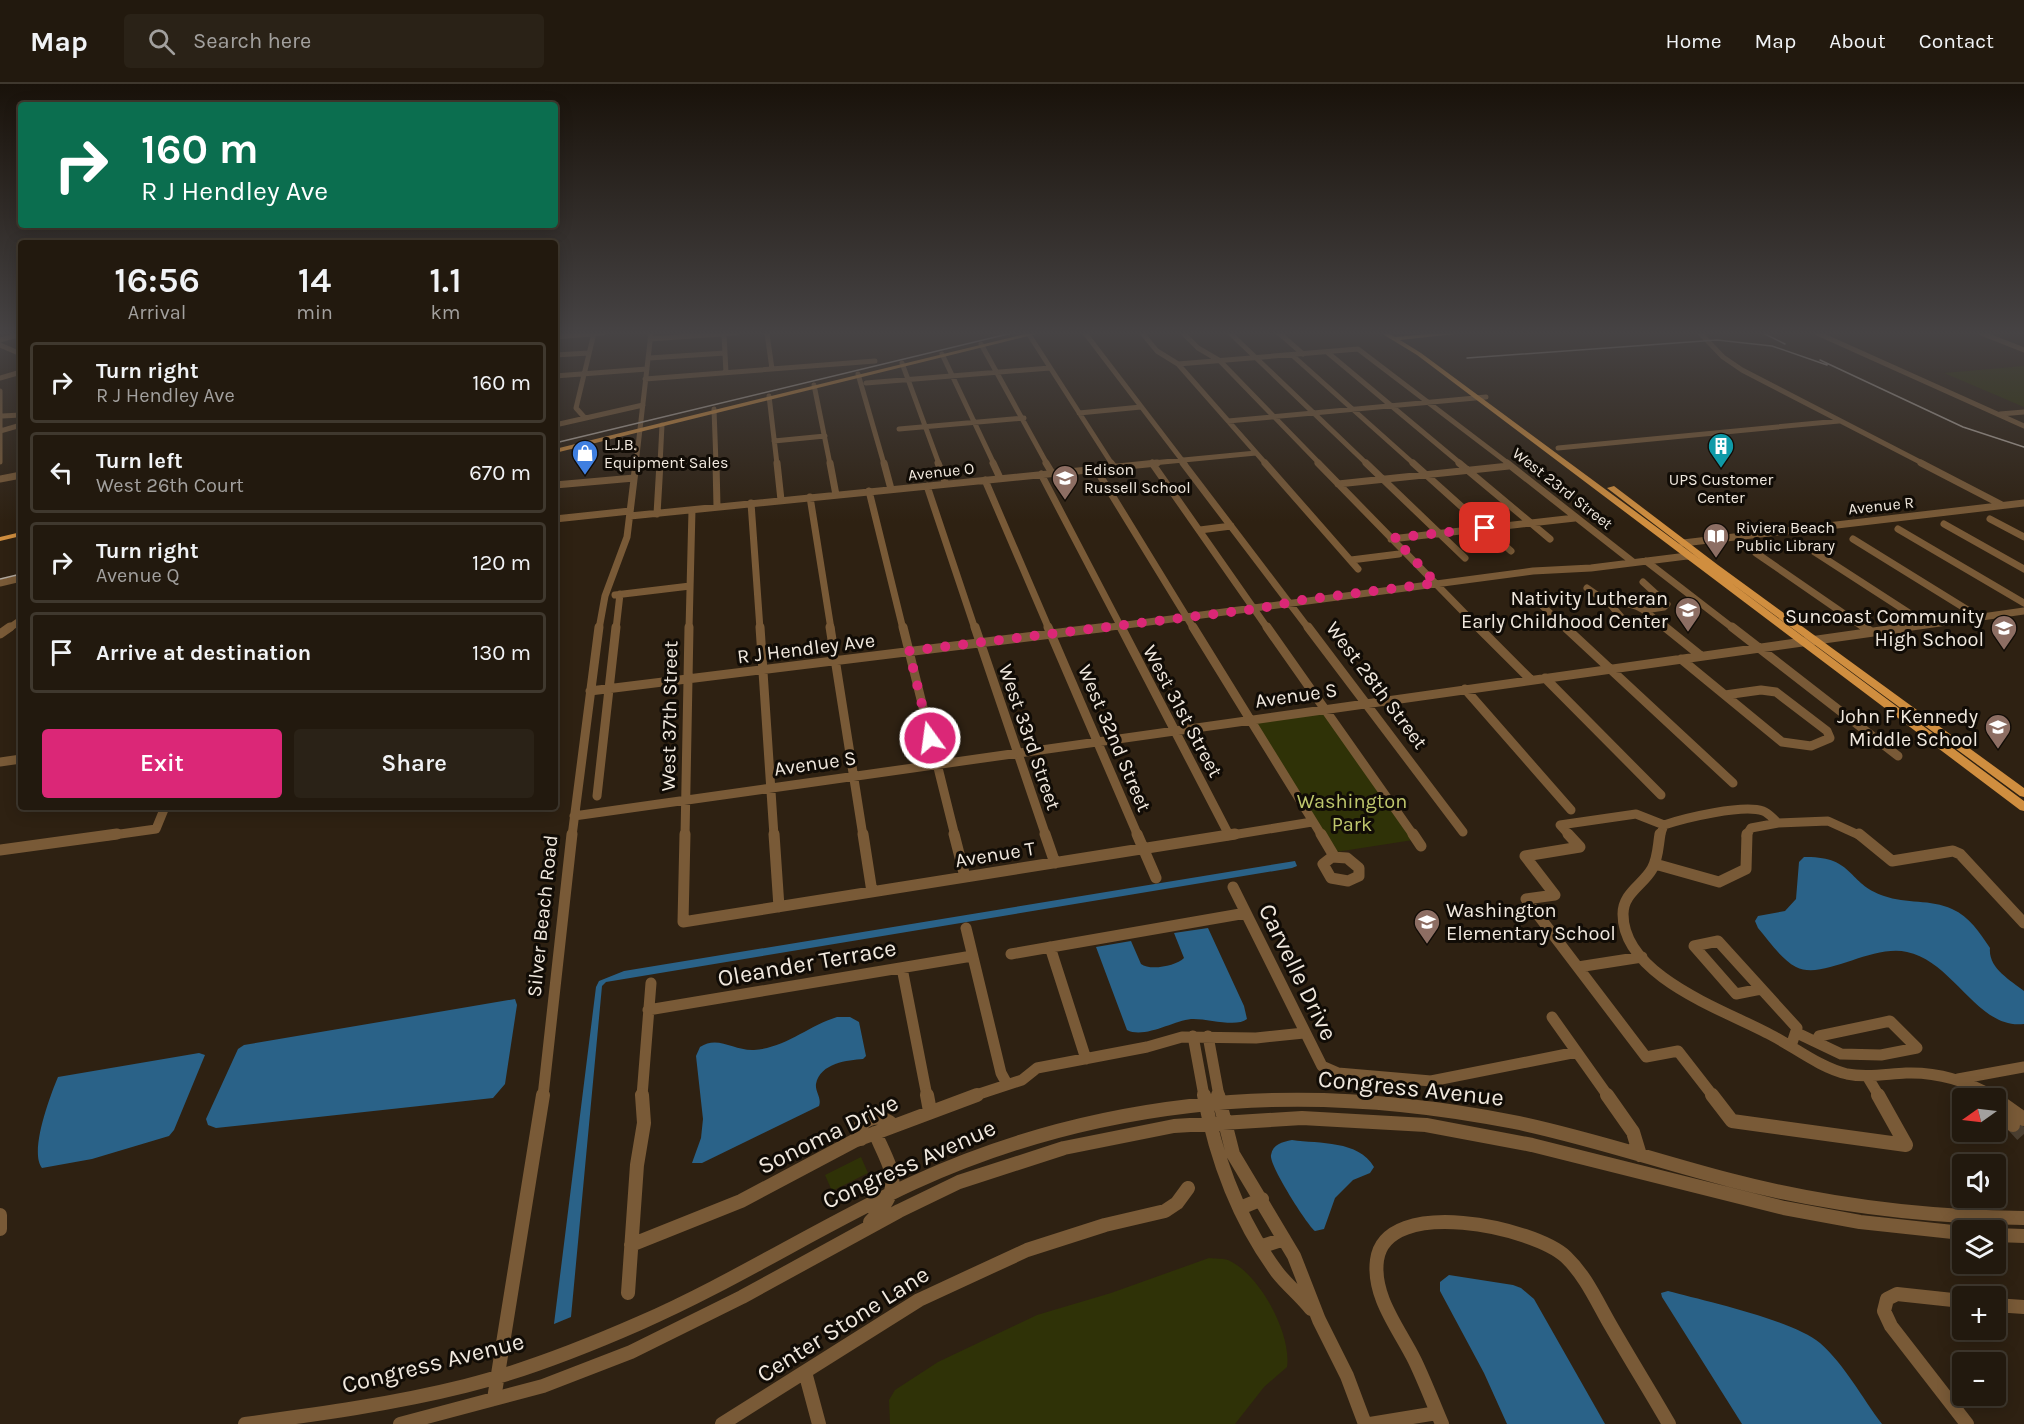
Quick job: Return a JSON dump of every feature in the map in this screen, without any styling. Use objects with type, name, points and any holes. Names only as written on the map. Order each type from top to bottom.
[{"type":"main road","points":[[558,448],[775,396]]},
{"type":"main road","points":[[1482,397],[1521,429],[1594,475],[1808,641],[2023,802]]},
{"type":"main road","points":[[1482,397],[1555,450],[1687,556],[1808,641]]},
{"type":"main road","points":[[640,428],[714,410]]},
{"type":"main road","points":[[0,537],[18,533]]},
{"type":"street","points":[[0,396],[0,462]]},
{"type":"street","points":[[579,396],[576,408],[585,418]]},
{"type":"street","name":"Silver Beach Road","points":[[494,1399],[541,1113],[590,691],[606,596],[627,537],[643,396]]},
{"type":"street","points":[[816,396],[836,495]]},
{"type":"street","points":[[865,396],[891,489]]},
{"type":"street","points":[[913,396],[946,484]]},
{"type":"street","points":[[962,396],[1000,478]]},
{"type":"street","points":[[1010,396],[1052,473]]},
{"type":"street","points":[[1068,396],[1114,467]]},
{"type":"street","name":"West 28th Street","points":[[1132,396],[1462,832]]},
{"type":"street","points":[[1206,396],[1358,569]]},
{"type":"street","points":[[1253,396],[1531,680]]},
{"type":"street","points":[[1296,396],[1465,558]]},
{"type":"street","points":[[1337,396],[1511,551]]},
{"type":"street","points":[[1379,396],[1550,539]]},
{"type":"street","name":"West 23rd Street","points":[[1420,396],[1633,562]]},
{"type":"street","points":[[1791,396],[2002,505]]},
{"type":"street","points":[[1956,396],[2024,426]]},
{"type":"street","points":[[769,397],[781,500]]},
{"type":"street","points":[[1228,421],[1482,397]]},
{"type":"street","points":[[558,425],[642,405]]},
{"type":"street","points":[[1079,413],[1141,408]]},
{"type":"street","points":[[714,410],[717,507]]},
{"type":"street","points":[[1997,414],[2024,412]]},
{"type":"street","points":[[2,416],[18,415]]},
{"type":"street","points":[[899,429],[1024,418]]},
{"type":"street","points":[[1555,450],[1839,421]]},
{"type":"street","points":[[657,514],[662,424]]},
{"type":"street","points":[[1,431],[18,425]]},
{"type":"street","points":[[774,441],[825,436]]},
{"type":"street","name":"Avenue O","points":[[558,519],[609,513],[657,514],[1256,453]]},
{"type":"street","points":[[1152,463],[1421,846]]},
{"type":"street","points":[[1339,484],[1509,466]]},
{"type":"street","points":[[1096,469],[1334,856]]},
{"type":"street","name":"West 31st Street","points":[[1041,474],[1229,835]]},
{"type":"street","points":[[0,479],[18,476]]},
{"type":"street","points":[[558,485],[634,478]]},
{"type":"street","name":"West 32nd Street","points":[[985,480],[1156,878]]},
{"type":"street","name":"West 33rd Street","points":[[927,486],[1055,863]]},
{"type":"street","points":[[869,491],[965,877]]},
{"type":"street","points":[[810,497],[872,892]]},
{"type":"street","points":[[751,503],[779,907]]},
{"type":"street","name":"Avenue R","points":[[1683,543],[2024,503]]},
{"type":"street","name":"West 37th Street","points":[[683,922],[692,510]]},
{"type":"street","points":[[1392,539],[1575,518]]},
{"type":"street","points":[[1990,519],[2024,537]]},
{"type":"street","points":[[1944,524],[2024,569]]},
{"type":"street","points":[[1200,530],[1231,526]]},
{"type":"street","points":[[1898,529],[2024,603]]},
{"type":"street","name":"Avenue R","points":[[1674,537],[1705,539]]},
{"type":"street","points":[[1853,540],[1979,617]]},
{"type":"street","points":[[1804,545],[1926,624]]},
{"type":"street","points":[[1756,552],[1871,632]]},
{"type":"street","points":[[1351,560],[1399,554]]},
{"type":"street","points":[[1633,562],[1687,556],[1715,567]]},
{"type":"street","points":[[1646,561],[1898,756]]},
{"type":"street","name":"R J Hendley Ave","points":[[590,691],[1256,609],[1436,583],[1633,562]]},
{"type":"street","points":[[0,583],[18,579]]},
{"type":"street","points":[[1642,582],[1667,604],[1662,608],[1645,610]]},
{"type":"street","points":[[606,596],[690,586]]},
{"type":"street","points":[[1587,588],[1610,604],[1628,625]]},
{"type":"street","points":[[597,796],[620,594]]},
{"type":"street","points":[[1535,599],[1733,783]]},
{"type":"street","points":[[1610,604],[1631,602],[1645,610],[1701,656]]},
{"type":"street","name":"Avenue S","points":[[574,816],[2024,611]]},
{"type":"street","points":[[0,634],[18,623]]},
{"type":"street","points":[[1681,659],[1776,739],[1788,745],[1826,741],[1830,736],[1776,692],[1761,690],[1725,695]]},
{"type":"street","points":[[1545,678],[1661,795]]},
{"type":"street","points":[[1465,689],[1571,810]]},
{"type":"street","points":[[0,762],[18,759]]},
{"type":"street","points":[[1778,823],[1766,812],[1755,809],[1689,816],[1664,825],[1660,832],[1655,864],[1626,898],[1623,908],[1627,931],[1642,957],[1659,974],[1681,988],[1827,1067],[1847,1074],[1867,1076],[1912,1073],[1953,1080],[1981,1089],[2019,1122]]},
{"type":"street","points":[[0,850],[156,829],[164,810]]},
{"type":"street","points":[[1664,825],[1636,814],[1560,825],[1580,847],[1525,856],[1555,895],[1526,900],[1646,1057],[1678,1051],[1732,1121],[1906,1145],[1867,1076]]},
{"type":"street","points":[[1655,864],[1719,882],[1746,869],[1746,836],[1751,828],[1815,818],[1839,822],[1861,834],[1892,861],[1953,851],[1960,854],[2024,923]]},
{"type":"street","name":"Avenue T","points":[[683,922],[1312,822]]},
{"type":"street","name":"Carvelle Drive","points":[[1233,887],[1318,1062],[1333,1072],[1438,1081],[1577,1052]]},
{"type":"street","points":[[1011,954],[1246,913]]},
{"type":"street","points":[[966,928],[1001,1073],[1007,1084]]},
{"type":"street","points":[[1761,989],[1736,994],[1694,946],[1718,941],[1797,1028],[1791,1046]]},
{"type":"street","points":[[1050,947],[1086,1059]]},
{"type":"street","name":"Oleander Terrace","points":[[648,1010],[972,956]]},
{"type":"street","points":[[1578,967],[1642,957]]},
{"type":"street","points":[[902,968],[930,1111]]},
{"type":"street","points":[[628,1293],[637,1165],[643,1132],[642,1095],[651,983]]},
{"type":"street","points":[[1552,1017],[1633,1132],[1640,1155]]},
{"type":"street","points":[[1797,1033],[1841,1054],[1881,1055],[1917,1048],[1890,1021],[1819,1036],[1816,1042]]},
{"type":"street","name":"Sonoma Drive","points":[[631,1245],[741,1201],[861,1138],[930,1111],[1022,1080],[1034,1070],[1192,1036],[1263,1038],[1304,1033]]},
{"type":"street","points":[[1192,1036],[1209,1122],[1225,1176],[1247,1225],[1278,1273],[1298,1292],[1319,1320]]},
{"type":"street","points":[[1209,1036],[1220,1104],[1233,1154],[1284,1239],[1319,1320],[1347,1376],[1365,1424]]},
{"type":"street","points":[[1198,1064],[1213,1063]]},
{"type":"street","points":[[1953,1080],[2024,1067]]},
{"type":"street","points":[[1953,1080],[1967,1088]]},
{"type":"street","name":"Congress Avenue","points":[[245,1424],[401,1400],[498,1376],[643,1321],[717,1286],[833,1222],[895,1191],[1009,1145],[1094,1122],[1205,1105],[1284,1100],[1360,1102],[1448,1112],[1559,1132],[1752,1185],[1869,1207],[1968,1217],[2024,1218]]},
{"type":"street","points":[[2006,1114],[2019,1122]]},
{"type":"street","points":[[861,1138],[861,1125],[867,1118],[885,1117],[893,1125]]},
{"type":"street","name":"Congress Avenue","points":[[400,1424],[544,1385],[636,1348],[720,1309],[928,1196],[1015,1163],[1098,1140],[1209,1122],[1288,1118],[1364,1120],[1453,1129],[1565,1152],[1758,1203],[1880,1226],[1952,1232]]},
{"type":"street","points":[[860,1232],[890,1203],[895,1191],[893,1175],[875,1133]]},
{"type":"street","name":"Center Stone Lane","points":[[722,1424],[894,1314],[948,1285],[1051,1242],[1165,1211],[1177,1203],[1188,1188]]},
{"type":"street","points":[[1245,1206],[1262,1199]]},
{"type":"street","points":[[0,1215],[0,1229]]},
{"type":"street","points":[[1370,1424],[1440,1419],[1415,1361],[1383,1299],[1378,1280],[1378,1257],[1385,1242],[1397,1229],[1422,1220],[1525,1236],[1558,1250],[1580,1274],[1670,1424]]},
{"type":"street","points":[[2006,1235],[2024,1236]]},
{"type":"street","points":[[1266,1245],[1284,1239]]},
{"type":"street","points":[[1952,1300],[1897,1294],[1887,1299],[1884,1311],[1890,1326],[1967,1424]]},
{"type":"street","points":[[2006,1306],[2024,1307]]},
{"type":"street","points":[[805,1372],[819,1424]]},
{"type":"green space","points":[[1997,396],[2024,396],[2024,407]]},
{"type":"green space","name":"Washington Park","points":[[1325,713],[1413,840],[1336,852],[1256,723]]},
{"type":"green space","points":[[861,1157],[868,1173],[832,1191],[825,1175]]},
{"type":"green space","points":[[1209,1258],[1228,1260],[1240,1267],[1262,1291],[1279,1322],[1287,1353],[1287,1367],[1264,1387],[1235,1424],[890,1424],[889,1400],[895,1390],[938,1362],[1037,1315],[1111,1293]]},
{"type":"water","points":[[1804,857],[1821,858],[1842,865],[1872,891],[1884,896],[1944,906],[1964,916],[1990,948],[1992,962],[1996,967],[2024,991],[2024,1024],[2008,1023],[1993,1017],[1938,968],[1923,958],[1907,952],[1878,953],[1820,969],[1807,970],[1791,964],[1780,955],[1755,921],[1758,916],[1785,911],[1796,899],[1799,862]]},
{"type":"water","points":[[1295,861],[1297,866],[1292,868],[606,982],[602,986],[571,1317],[554,1324],[596,987],[599,981],[624,971]]},
{"type":"water","points":[[1208,928],[1244,1006],[1247,1019],[1242,1022],[1229,1023],[1191,1019],[1150,1031],[1127,1030],[1096,947],[1131,941],[1141,964],[1163,967],[1184,958],[1174,933]]},
{"type":"water","points":[[515,999],[517,1005],[505,1084],[493,1098],[216,1128],[208,1125],[206,1119],[238,1049],[244,1045]]},
{"type":"water","points":[[837,1017],[850,1017],[859,1022],[866,1056],[863,1059],[835,1064],[823,1071],[816,1084],[820,1100],[819,1106],[702,1163],[692,1163],[701,1138],[703,1119],[696,1056],[700,1047],[720,1043],[747,1050],[765,1048],[786,1041]]},
{"type":"water","points":[[199,1053],[205,1055],[174,1130],[169,1136],[92,1159],[42,1168],[38,1150],[39,1137],[58,1077]]},
{"type":"water","points":[[1292,1140],[1326,1143],[1348,1148],[1367,1158],[1374,1167],[1370,1173],[1353,1180],[1335,1198],[1324,1229],[1315,1231],[1310,1226],[1289,1194],[1272,1161],[1272,1151],[1276,1146]]},
{"type":"water","points":[[1449,1275],[1513,1285],[1521,1288],[1534,1299],[1605,1424],[1507,1424],[1484,1373],[1440,1291],[1440,1282]]},
{"type":"water","points":[[1668,1291],[1770,1319],[1820,1343],[1837,1361],[1882,1424],[1742,1424],[1662,1297],[1661,1293]]},
{"type":"tunnel","points":[[2013,1125],[2024,1137]]},
{"type":"railway","points":[[558,442],[752,396]]},
{"type":"railway","points":[[1896,396],[1963,427],[2024,447]]},
{"type":"railway","points":[[0,579],[18,575]]},
{"type":"place","name":"UPS Customer Center","points":[[1721,469]]},
{"type":"place","name":"L.J.B. Equipment Sales","points":[[585,476]]},
{"type":"place","name":"Edison Russell School","points":[[1065,501]]},
{"type":"place","name":"Riviera Beach Public Library","points":[[1716,559]]},
{"type":"place","name":"Nativity Lutheran Early Childhood Center","points":[[1688,633]]},
{"type":"place","name":"Suncoast Community High School","points":[[2004,651]]},
{"type":"place","name":"John F Kennedy Middle School","points":[[1998,750]]},
{"type":"place","name":"Washington Elementary School","points":[[1427,945]]},
{"type":"route","points":[[930,738],[909,651],[1256,609],[1302,600],[1436,583],[1394,538],[1485,528]]}]
